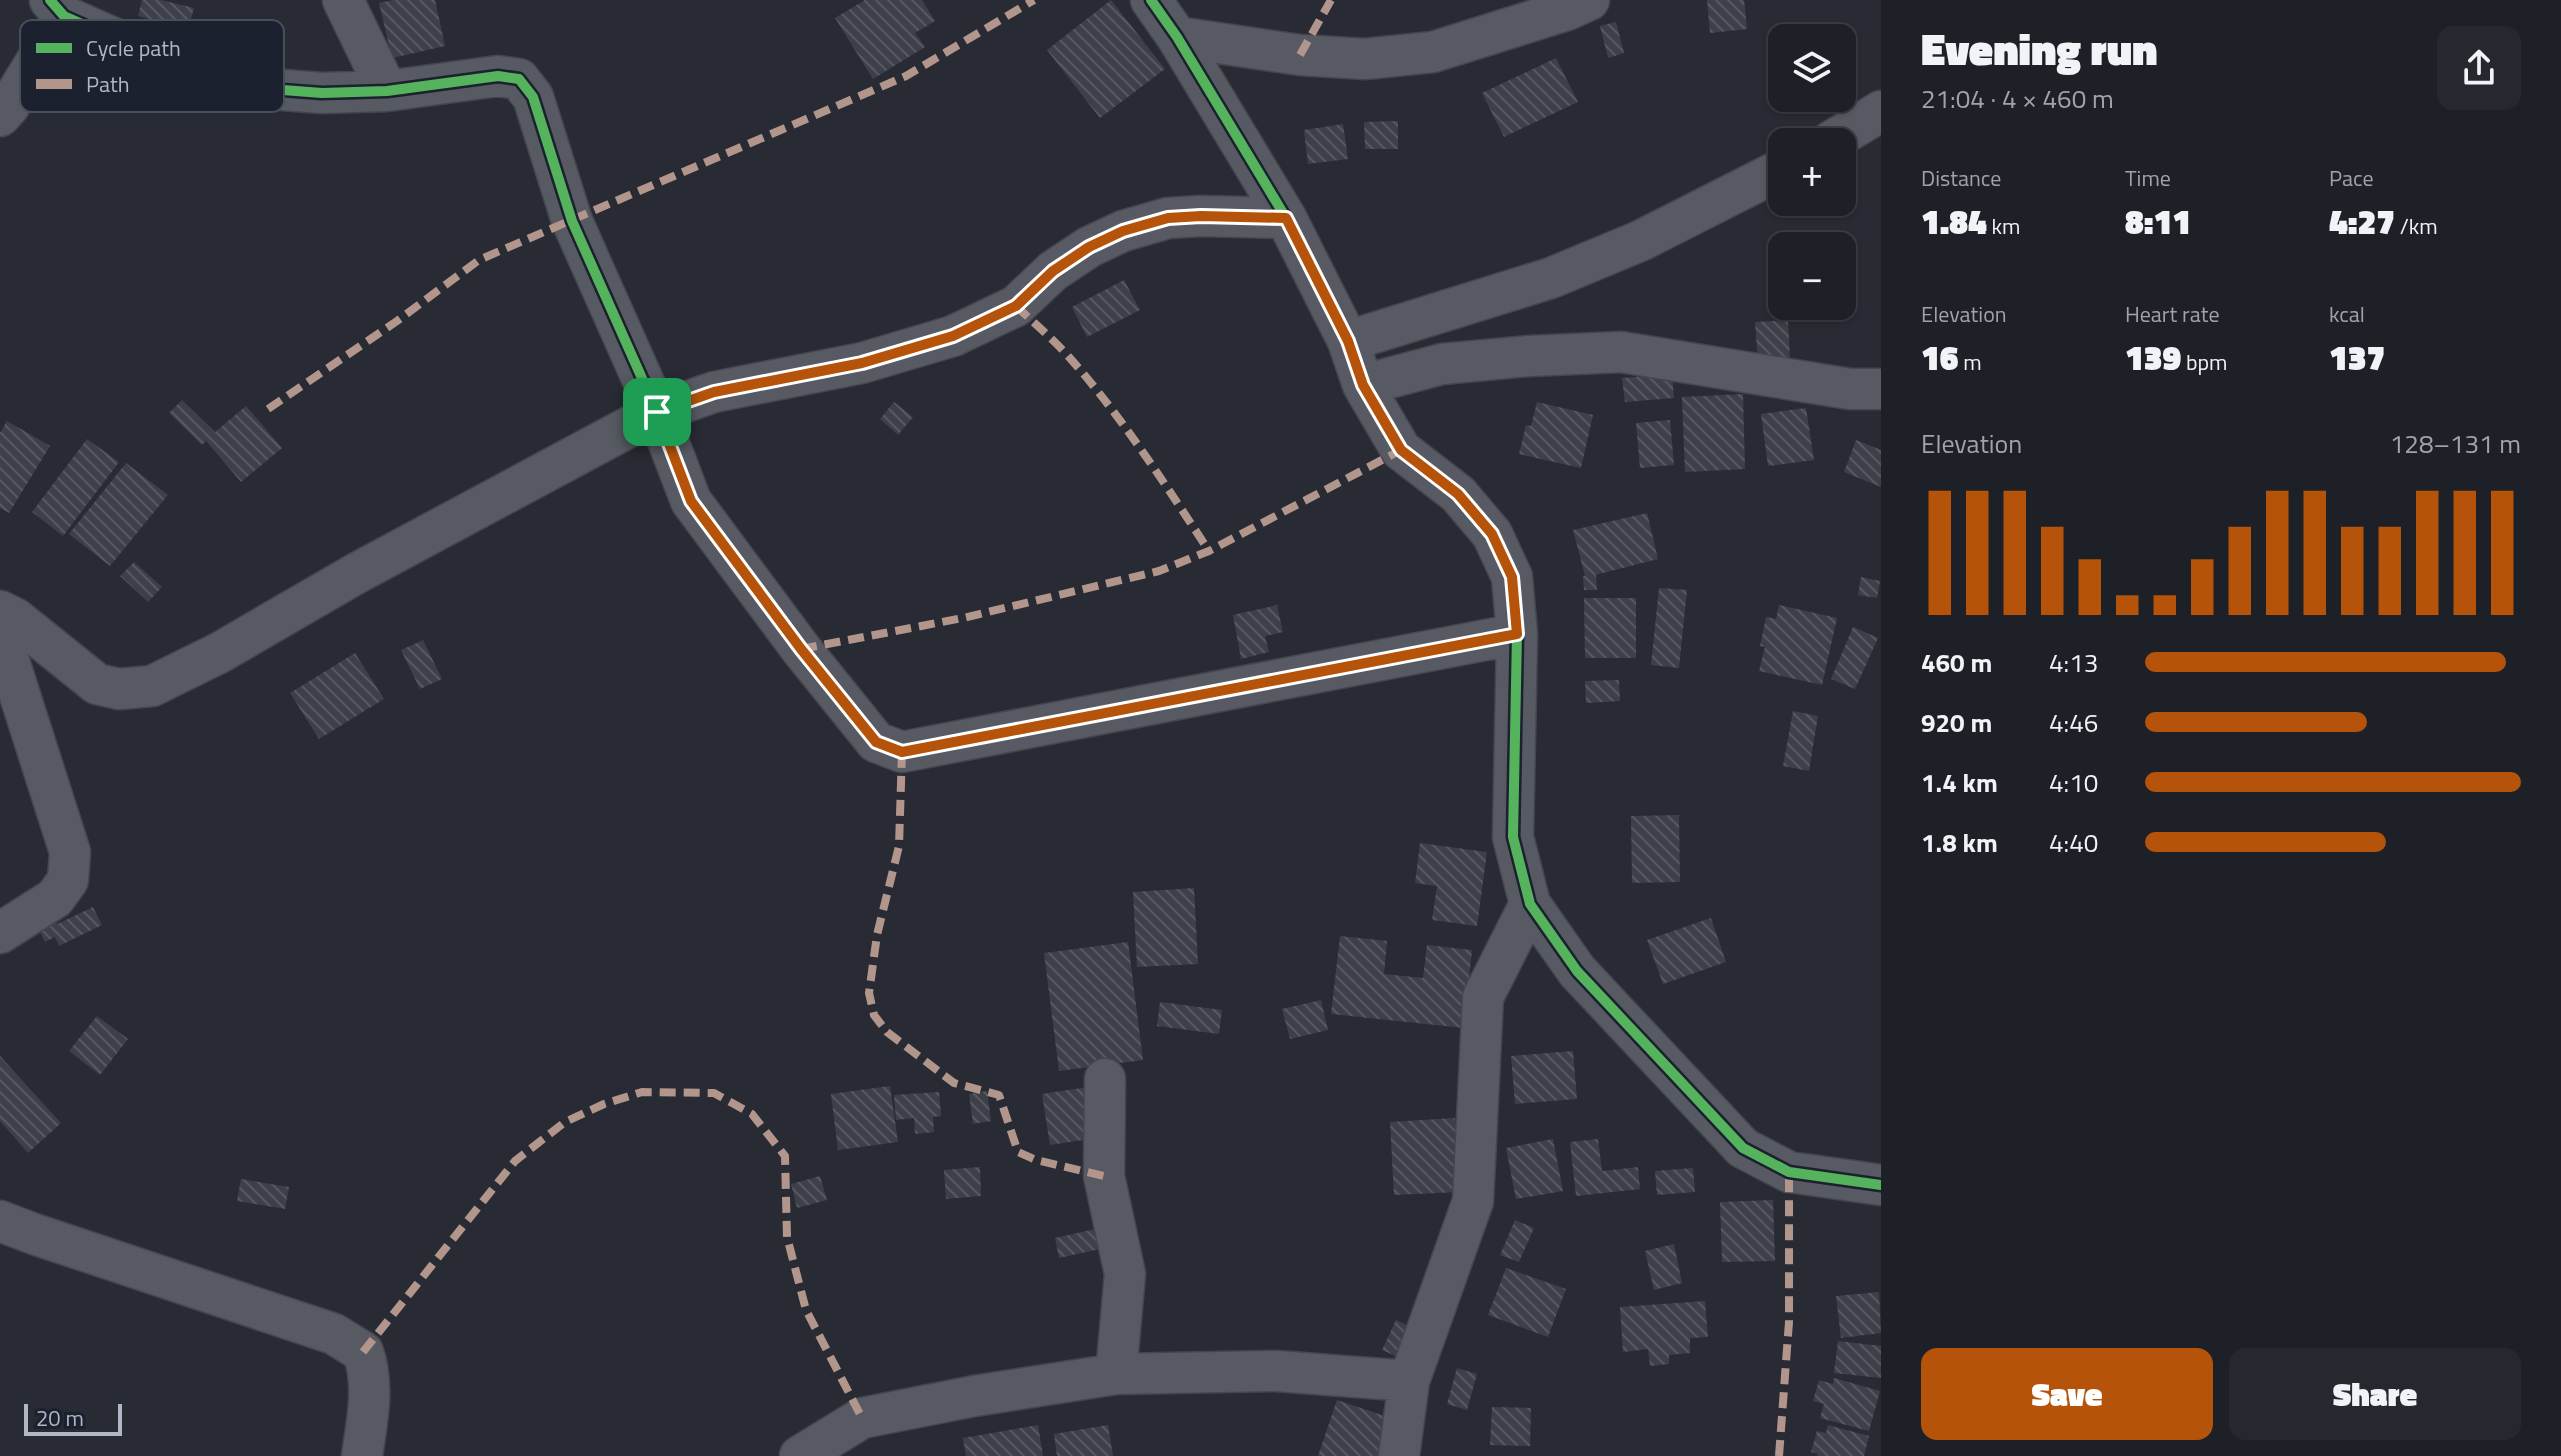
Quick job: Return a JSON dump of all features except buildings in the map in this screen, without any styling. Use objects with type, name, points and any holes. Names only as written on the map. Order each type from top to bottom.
[{"type":"street","points":[[343,0],[387,91]]},
{"type":"street","points":[[1151,0],[1177,37],[1286,218],[1348,341],[1363,385],[1401,450],[1458,494],[1492,534],[1512,577],[1517,634],[1513,837],[1530,904],[1577,971],[1743,1148],[1789,1172],[1881,1185]]},
{"type":"street","points":[[1177,37],[1300,55],[1365,59],[1433,52],[1567,10],[1589,0]]},
{"type":"street","points":[[57,8],[81,20]]},
{"type":"street","points":[[284,90],[322,93],[387,91],[498,76],[519,79],[533,97],[572,221],[657,412],[691,501],[801,649],[876,742],[902,752],[1517,634]]},
{"type":"street","points":[[0,116],[9,106],[20,84]]},
{"type":"street","points":[[1853,128],[1881,111]]},
{"type":"street","points":[[1348,341],[1551,278],[1640,241],[1768,176]]},
{"type":"street","points":[[0,611],[16,619],[97,684],[119,689],[152,686],[219,653],[357,573],[657,412],[714,392],[862,363],[953,336],[1016,306],[1053,271],[1089,247],[1123,231],[1168,218],[1286,218]]},
{"type":"street","points":[[1363,385],[1442,364],[1621,352],[1850,389],[1881,389]]},
{"type":"street","points":[[0,633],[70,852],[68,880],[55,898],[0,933]]},
{"type":"street","points":[[1399,1456],[1409,1381],[1473,1201],[1483,997],[1530,904]]},
{"type":"street","points":[[1105,1079],[1104,1176],[1125,1274],[1116,1374]]},
{"type":"street","points":[[0,1221],[334,1334],[363,1352],[369,1371],[369,1409],[362,1456]]},
{"type":"street","points":[[800,1456],[862,1418],[974,1396],[1116,1374],[1276,1371],[1409,1381]]},
{"type":"marked path","points":[[268,409],[397,321],[479,260],[906,76],[1034,0]]},
{"type":"marked path","points":[[1300,55],[1331,0]]},
{"type":"marked path","points":[[1016,306],[1063,350],[1107,403],[1209,551]]},
{"type":"marked path","points":[[801,649],[963,618],[1159,571],[1209,551],[1401,450]]},
{"type":"marked path","points":[[902,752],[899,846],[877,935],[869,993],[874,1015],[887,1032],[954,1083],[999,1095],[1018,1152],[1036,1160],[1104,1176]]},
{"type":"marked path","points":[[363,1352],[515,1161],[565,1122],[604,1104],[642,1092],[714,1093],[752,1114],[785,1156],[787,1237],[806,1310],[862,1418]]},
{"type":"marked path","points":[[1779,1456],[1789,1322],[1789,1172]]},
{"type":"cycle path","points":[[50,0],[64,16],[73,20]]},
{"type":"cycle path","points":[[1151,0],[1177,37],[1286,218],[1348,341],[1363,385],[1401,450],[1458,494],[1492,534],[1512,577],[1517,634],[1513,837],[1530,904],[1577,971],[1743,1148],[1789,1172],[1881,1185]]},
{"type":"cycle path","points":[[284,90],[322,93],[387,91],[498,76],[519,79],[533,97],[572,221],[657,412],[691,501],[801,649],[876,742],[902,752],[1517,634]]},
{"type":"route","points":[[1168,218],[1286,218],[1348,341],[1363,385],[1401,450],[1458,494],[1492,534],[1512,577],[1517,634],[902,752],[876,742],[801,649],[691,501],[657,412],[714,392],[862,363],[953,336],[1016,306],[1053,271],[1089,247],[1123,231],[1168,218]]}]
